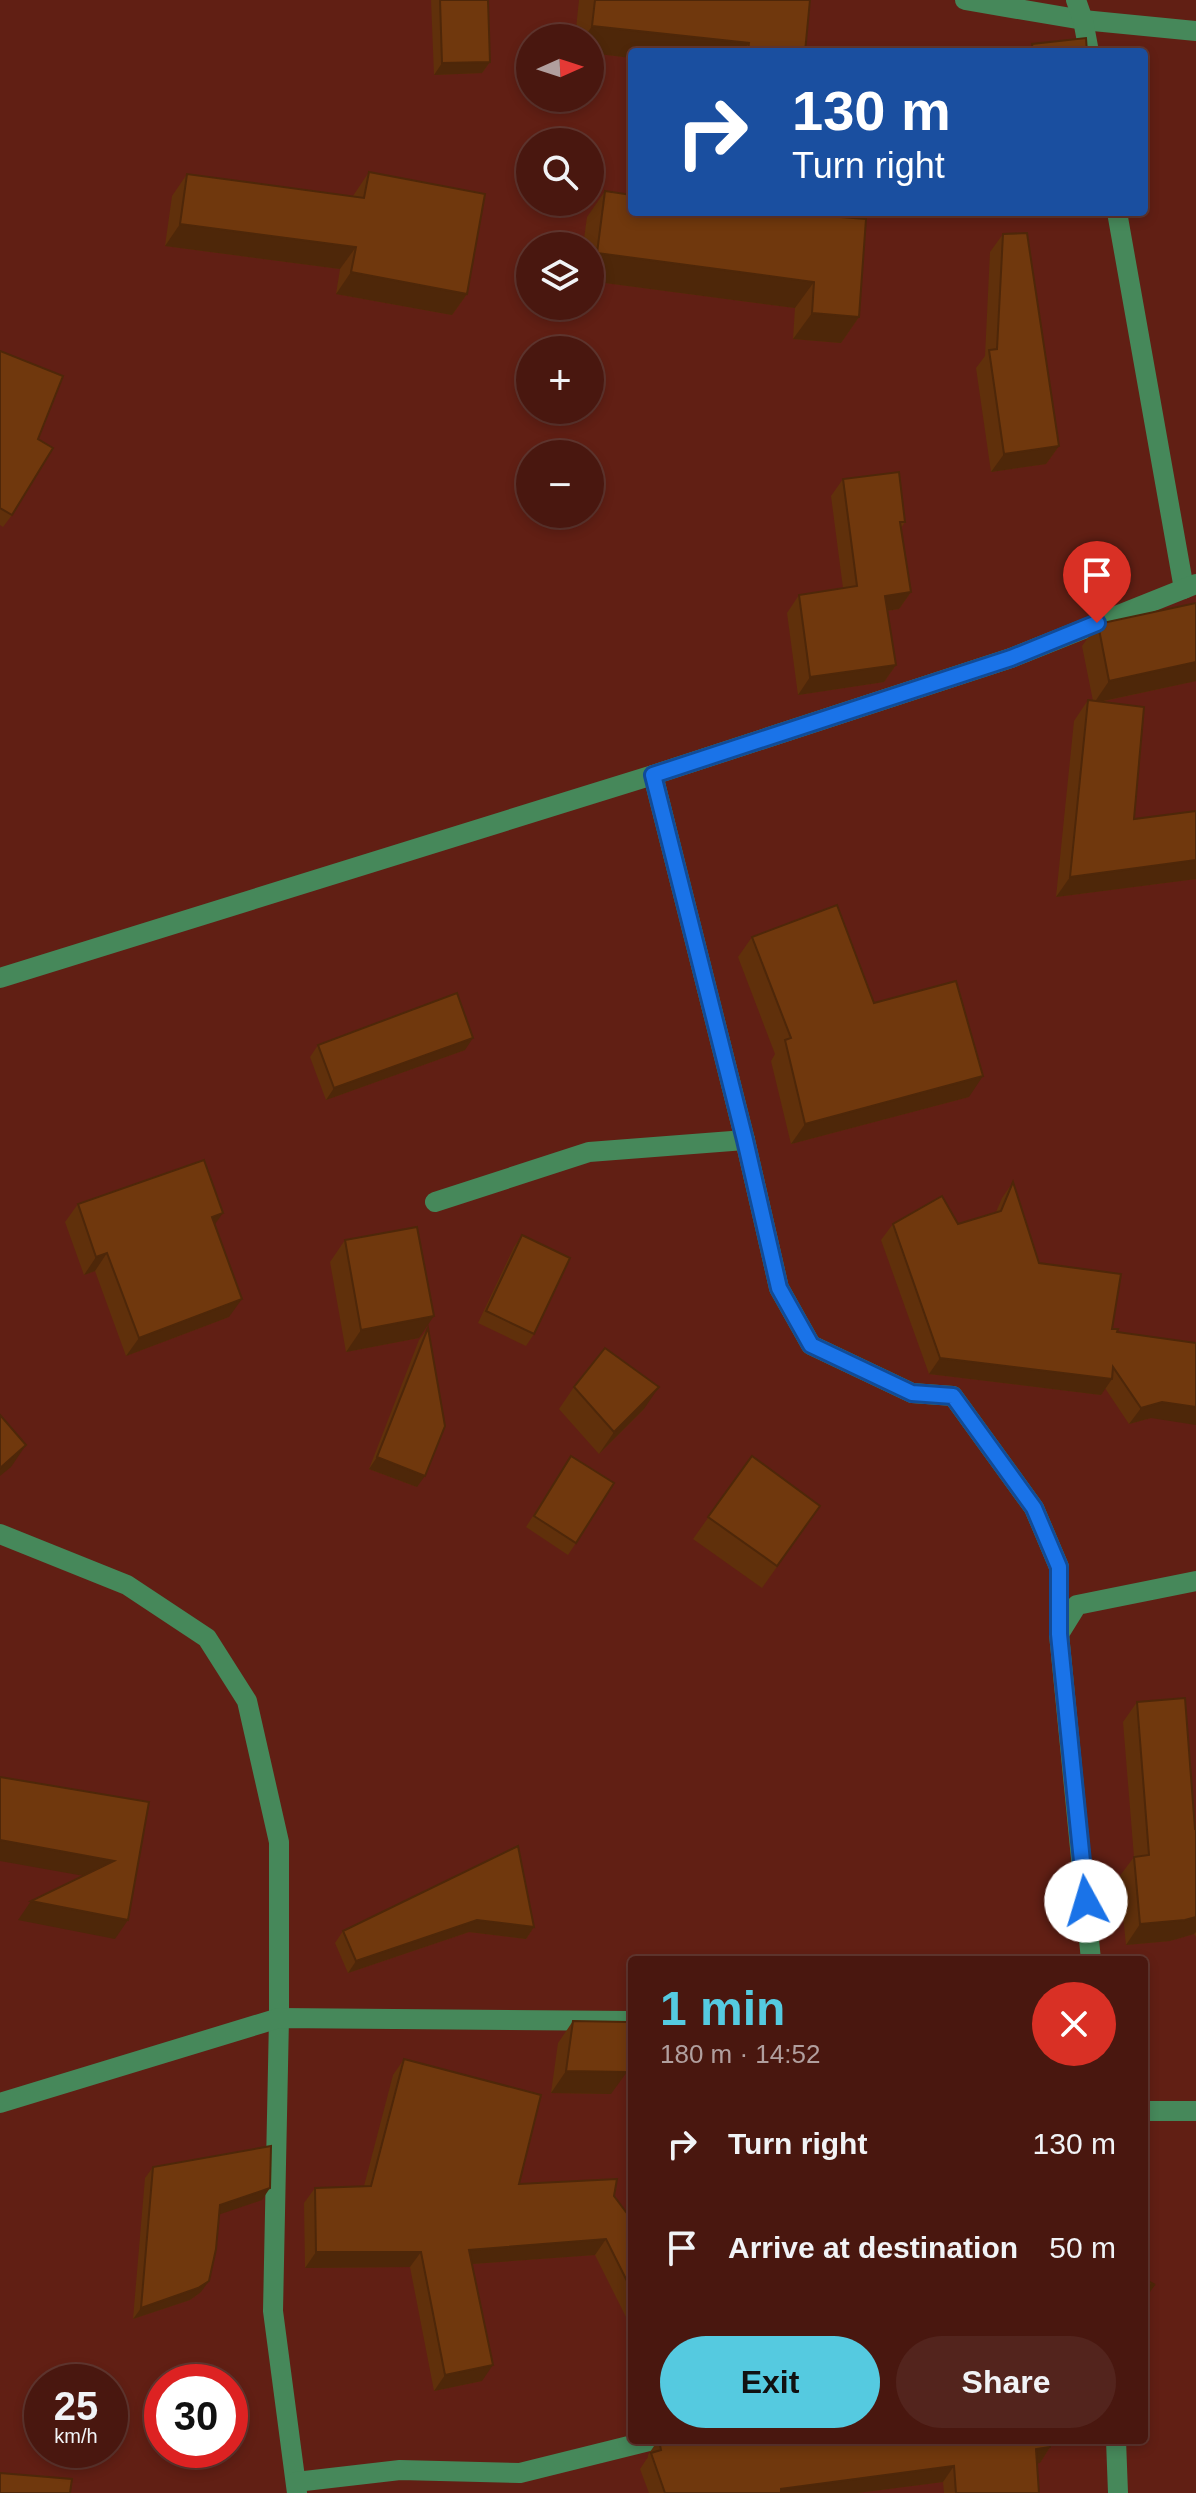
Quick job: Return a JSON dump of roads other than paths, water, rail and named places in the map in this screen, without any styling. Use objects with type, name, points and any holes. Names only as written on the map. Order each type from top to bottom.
[{"type":"street","points":[[965,0],[1083,20],[1196,31]]},
{"type":"street","points":[[1076,0],[1088,48]]},
{"type":"street","points":[[0,978],[653,775],[1011,658],[1190,586],[1118,216]]},
{"type":"street","points":[[653,775],[779,1288],[811,1345],[912,1393],[953,1396],[1034,1508],[1059,1567],[1059,1634],[1091,1956]]},
{"type":"street","points":[[435,1202],[589,1152],[745,1140]]},
{"type":"street","points":[[0,1534],[127,1585],[207,1638],[247,1701],[279,1842],[273,2311],[296,2487],[400,2470],[520,2473],[637,2444]]},
{"type":"street","points":[[1059,1634],[1077,1605],[1196,1581]]},
{"type":"street","points":[[0,2103],[279,2018],[628,2021]]},
{"type":"street","points":[[1148,2111],[1196,2111]]},
{"type":"street","points":[[1116,2444],[1118,2493]]}]
